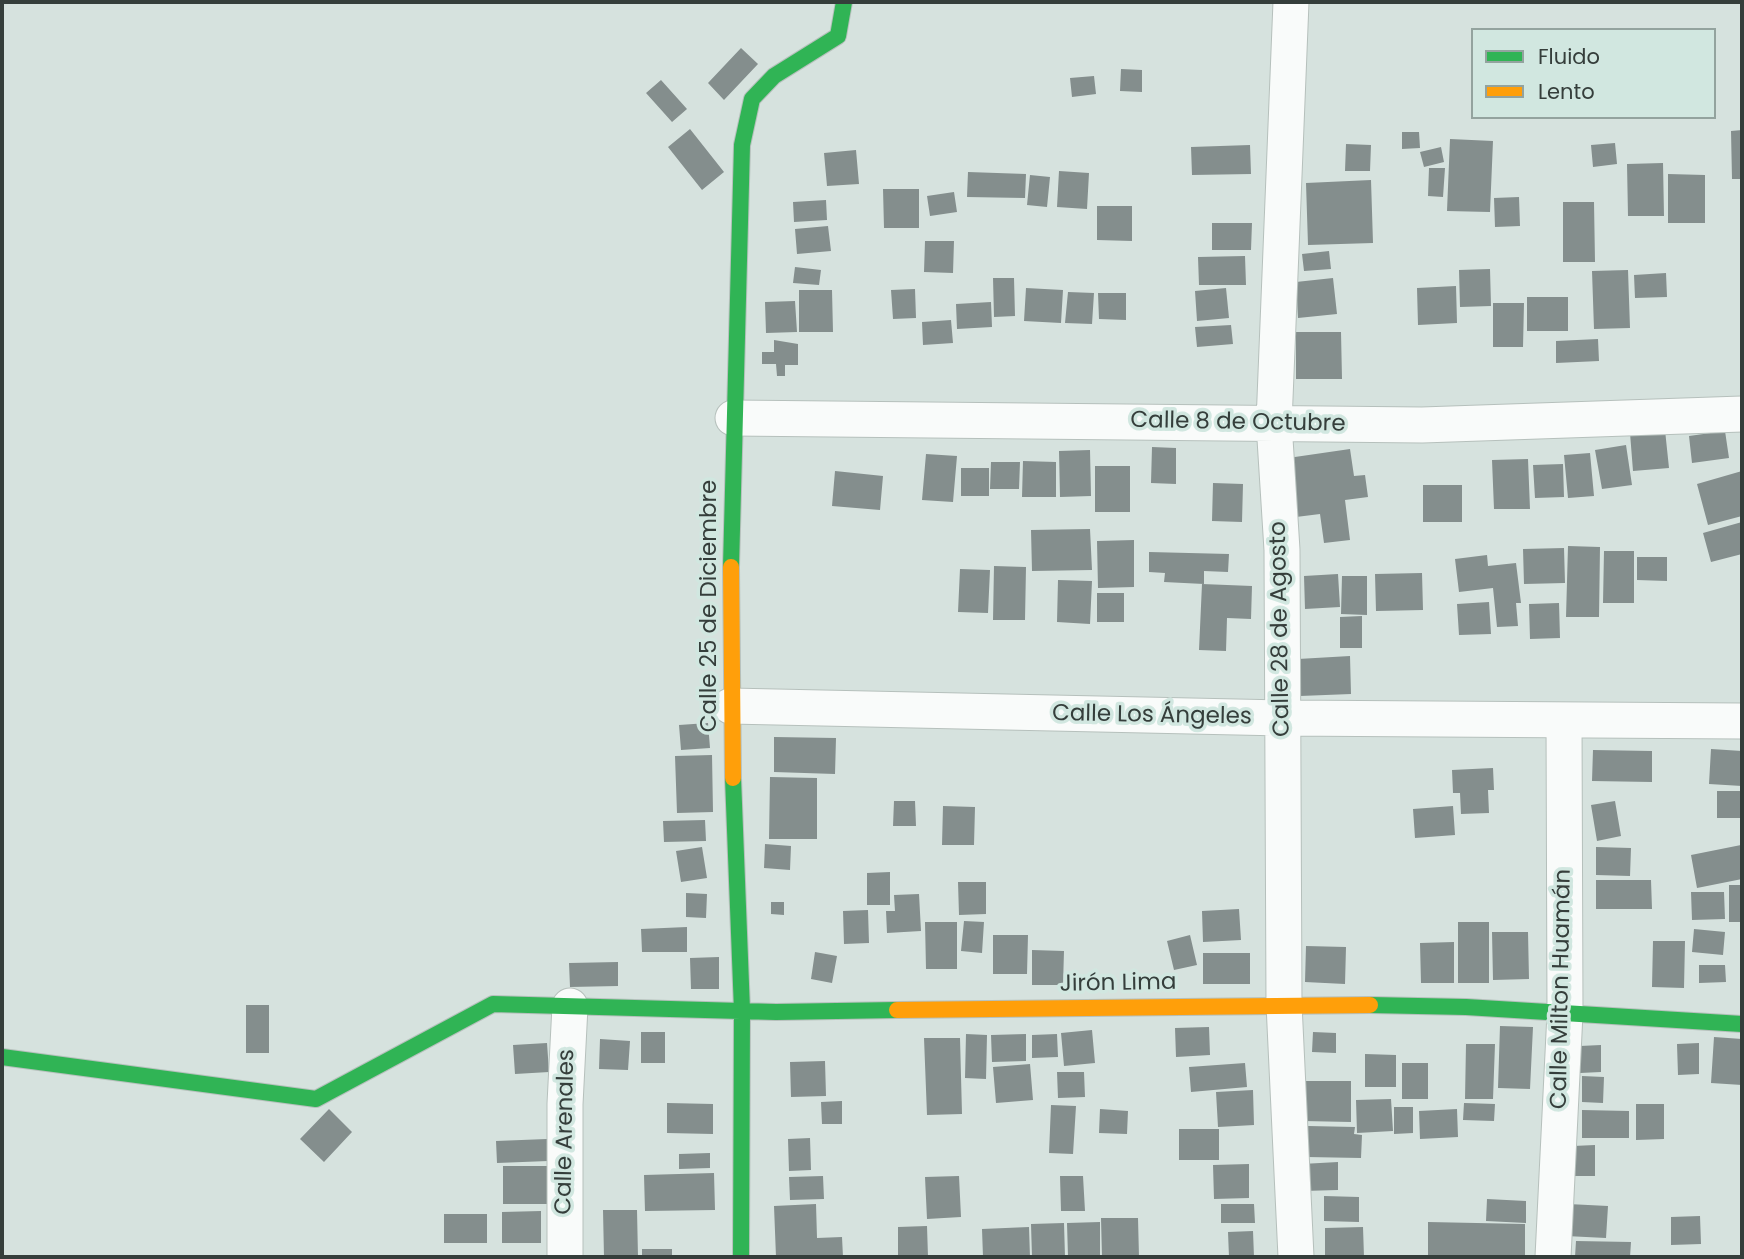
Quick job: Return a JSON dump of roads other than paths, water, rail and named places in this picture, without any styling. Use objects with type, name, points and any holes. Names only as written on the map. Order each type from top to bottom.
[{"type":"street","name":"Calle 25 de Diciembre","points":[[741,1257],[742,1010],[730,706],[733,418],[741,145],[752,99],[774,76],[838,36],[844,2]]},
{"type":"street","name":"Calle 28 de Agosto","points":[[1291,2],[1274,423],[1282,550],[1284,1004],[1296,1257]]},
{"type":"street","name":"Calle 8 de Octubre","points":[[733,418],[1422,425],[1742,414]]},
{"type":"street","name":"Calle Los Ángeles","points":[[730,706],[1283,718],[1742,721]]},
{"type":"street","name":"Calle Milton Huamán","points":[[1553,1257],[1565,1013],[1564,720]]},
{"type":"street","name":"Jirón Lima","points":[[2,1057],[316,1100],[493,1004],[776,1012],[1284,1004],[1466,1007],[1742,1024]]},
{"type":"street","name":"Calle Arenales","points":[[565,1257],[565,1104],[570,1006]]}]
